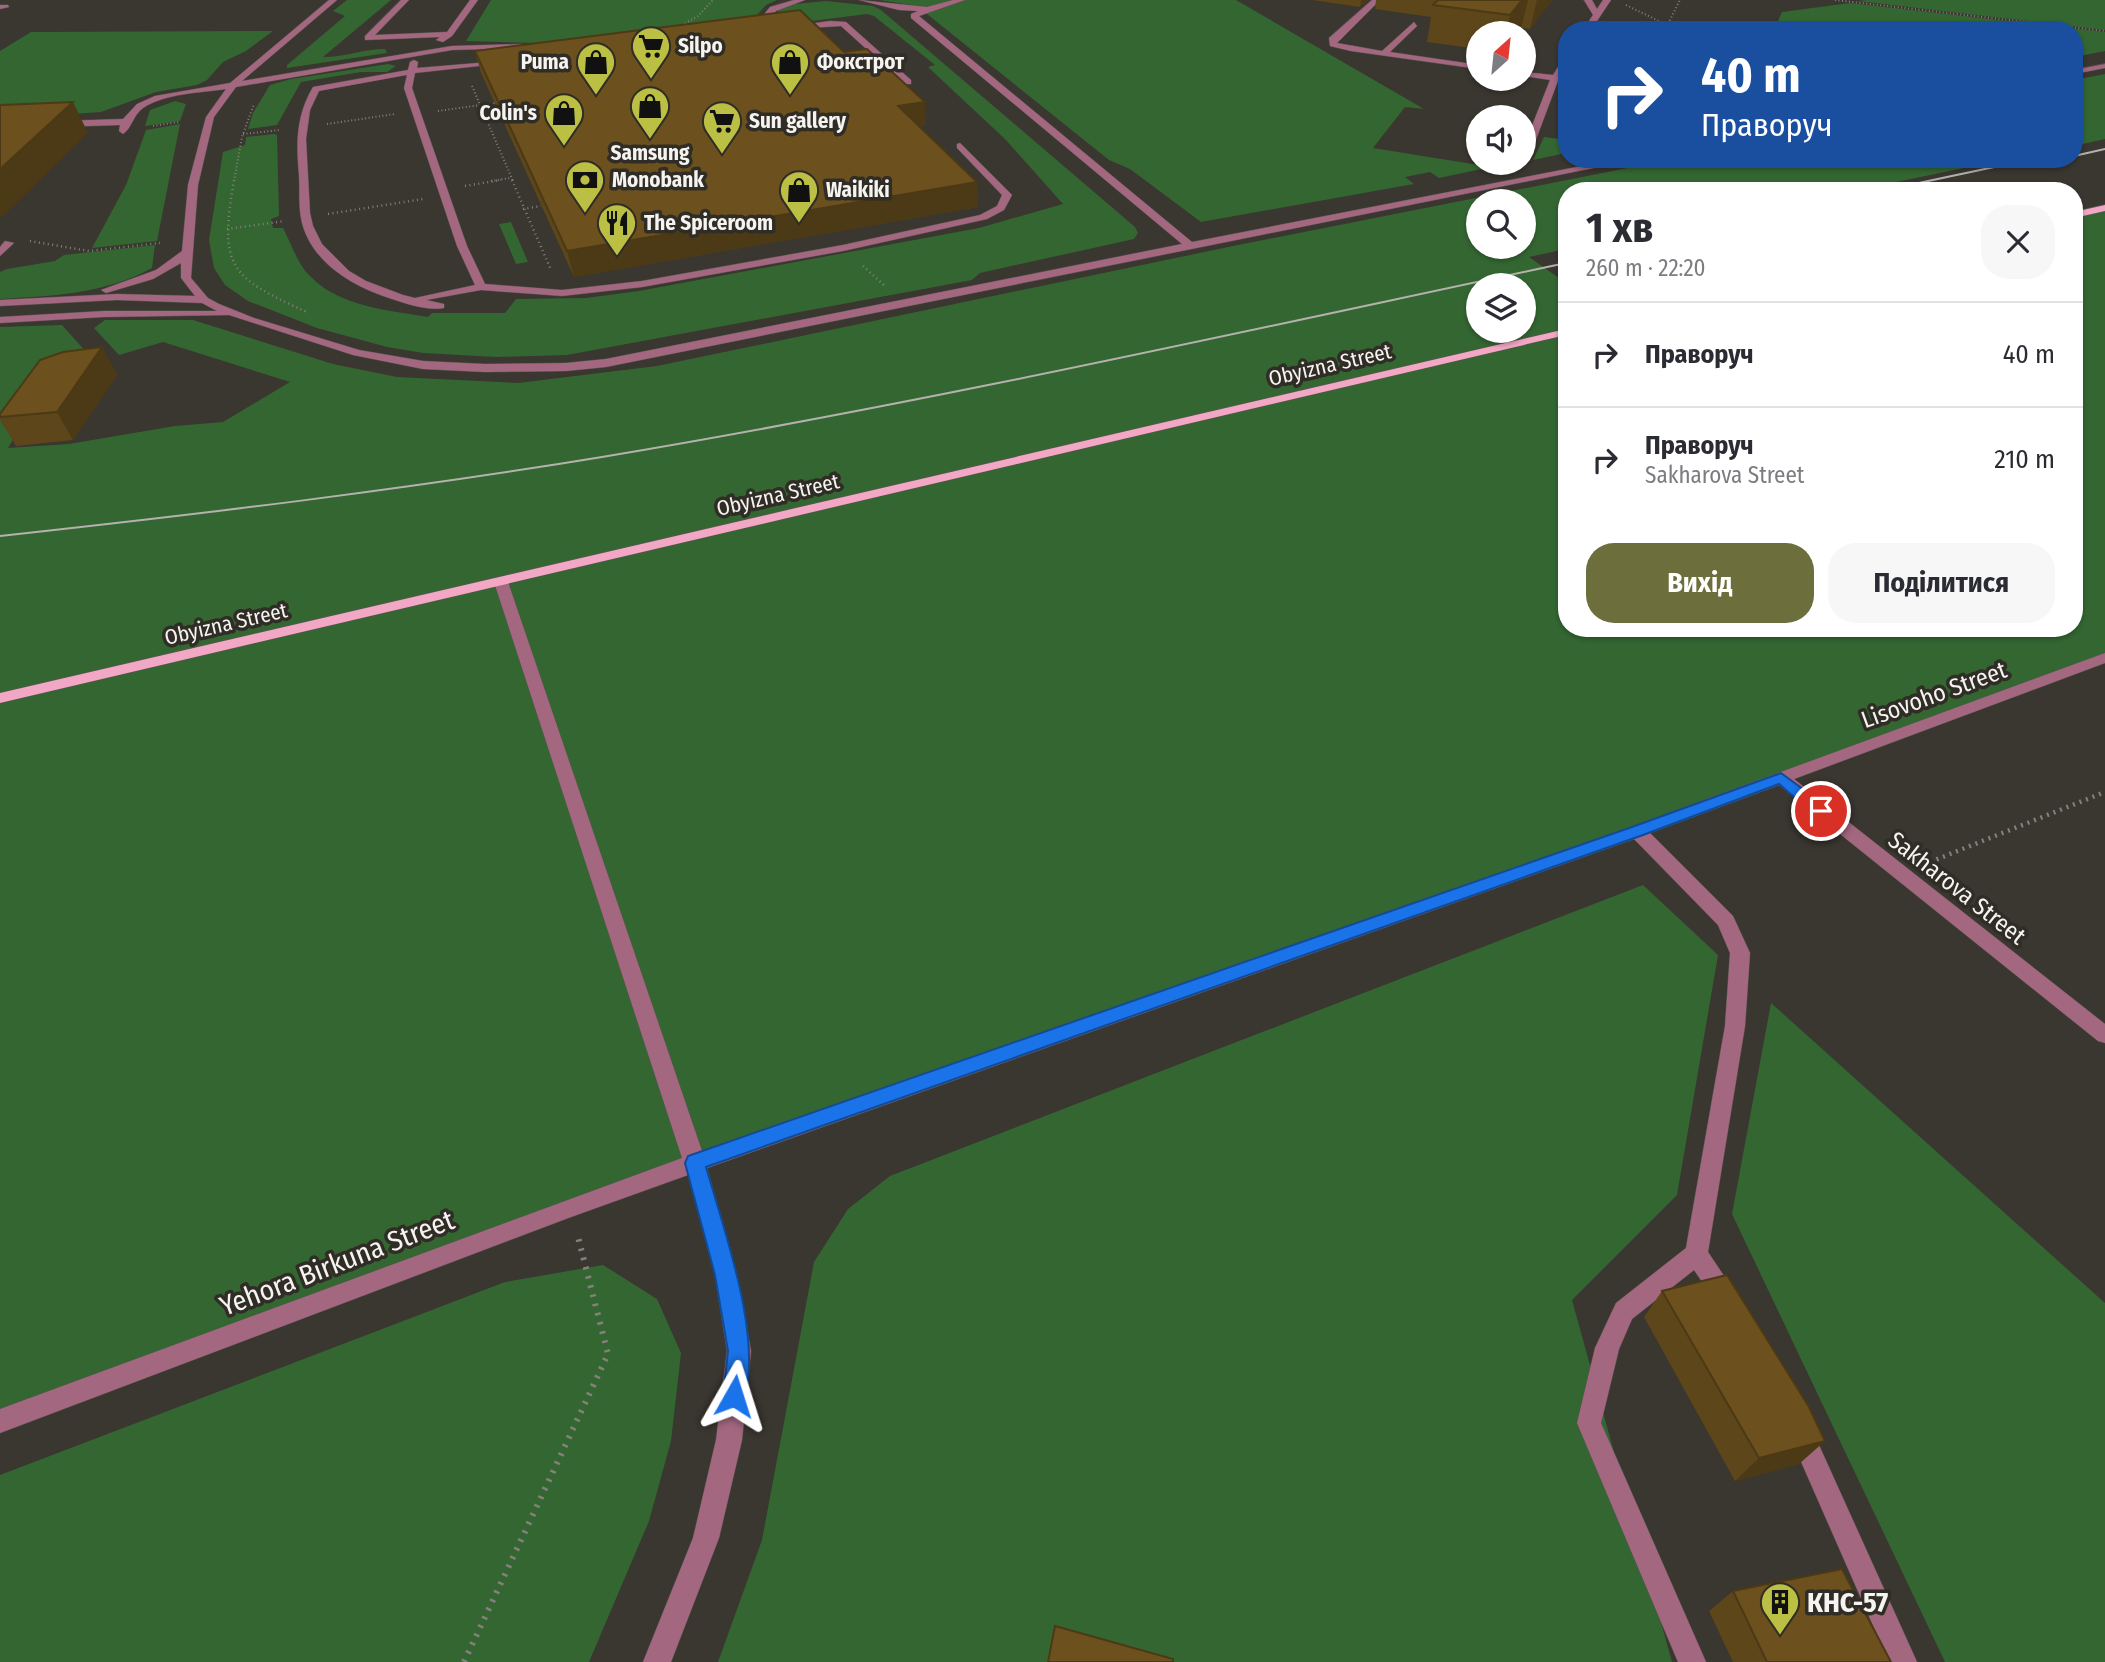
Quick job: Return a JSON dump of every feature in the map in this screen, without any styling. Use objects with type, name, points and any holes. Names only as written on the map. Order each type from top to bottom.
[{"type":"main road","points":[[2083,213],[2105,208]]},
{"type":"main road","name":"Obyizna Street","points":[[0,698],[1558,334]]},
{"type":"street","points":[[204,300],[186,278],[193,185],[208,125],[234,84],[333,0]]},
{"type":"street","points":[[405,0],[368,38],[449,34]]},
{"type":"street","points":[[413,55],[449,34],[474,0]]},
{"type":"street","points":[[750,31],[773,9],[801,0]]},
{"type":"street","points":[[863,0],[899,8],[927,9]]},
{"type":"street","points":[[961,0],[927,9],[914,16],[1190,245]]},
{"type":"street","points":[[1376,0],[1332,40],[1333,44],[1466,65]]},
{"type":"street","points":[[1588,0],[1597,16]]},
{"type":"street","points":[[1593,21],[1607,0]]},
{"type":"street","points":[[777,29],[844,24],[908,82]]},
{"type":"street","points":[[1384,54],[1414,24]]},
{"type":"street","points":[[740,33],[764,30]]},
{"type":"street","points":[[42,125],[124,126],[129,115],[144,103],[158,98],[452,48],[522,46]]},
{"type":"street","points":[[413,55],[414,71],[408,88],[462,246],[481,287]]},
{"type":"street","points":[[440,306],[403,300],[353,281],[337,267],[311,231],[307,218],[302,117],[316,89],[414,71],[518,61]]},
{"type":"street","points":[[2083,70],[2105,66]]},
{"type":"street","points":[[1536,127],[1558,73]]},
{"type":"street","points":[[1536,76],[1555,78]]},
{"type":"street","points":[[403,300],[481,287],[562,293],[642,284],[843,248],[984,217],[1001,208],[1007,195],[960,146]]},
{"type":"street","points":[[0,303],[72,299],[204,300],[236,315],[357,353],[423,365],[516,369],[566,367],[617,360],[1587,168]]},
{"type":"street","points":[[1516,175],[1525,180]]},
{"type":"street","points":[[0,253],[9,243]]},
{"type":"street","points":[[72,299],[148,279],[175,264],[187,252]]},
{"type":"street","points":[[0,320],[189,312],[236,315]]},
{"type":"street","points":[[501,582],[695,1163],[726,1275],[739,1351],[729,1440],[706,1538],[657,1662]]},
{"type":"street","name":"Lisovoho Street","points":[[1637,831],[2105,658]]},
{"type":"street","name":"Sakharova Street","points":[[1781,778],[2105,1035]]},
{"type":"street","points":[[1637,831],[1726,921],[1740,953],[1735,1026],[1696,1254],[1625,1311],[1606,1348],[1589,1423],[1692,1662]]},
{"type":"street","name":"Yehora Birkuna Street","points":[[0,1421],[570,1207],[1637,831]]},
{"type":"street","points":[[1696,1254],[1736,1312]]},
{"type":"street","points":[[1788,1408],[1847,1532],[1903,1662]]},
{"type":"path","points":[[676,29],[698,16],[713,0]]},
{"type":"path","points":[[1669,21],[1680,0]]},
{"type":"path","points":[[1835,0],[2018,21]]},
{"type":"path","points":[[1626,5],[1659,21]]},
{"type":"path","points":[[2083,28],[2105,31]]},
{"type":"path","points":[[471,84],[509,178],[562,293]]},
{"type":"path","points":[[243,134],[495,103]]},
{"type":"path","points":[[227,229],[445,196],[464,186],[509,178]]},
{"type":"path","points":[[523,209],[541,206]]},
{"type":"path","points":[[30,241],[89,251],[187,240]]},
{"type":"path","points":[[1939,871],[1928,863],[2105,792]]},
{"type":"path","points":[[464,1662],[608,1354],[570,1207]]},
{"type":"green space","points":[[347,0],[391,0],[323,57],[377,49],[385,49],[387,53],[287,68],[287,65],[345,16],[333,11]]},
{"type":"green space","points":[[491,0],[777,0],[766,5],[751,22],[484,59],[476,57],[476,51],[523,50],[534,43],[466,41]]},
{"type":"green space","points":[[879,0],[1236,0],[1424,109],[1405,107],[1373,148],[1466,163],[1466,172],[1439,178],[1430,172],[1405,177],[1414,184],[1201,222],[1130,169],[1109,160],[917,6]]},
{"type":"green space","points":[[2105,0],[2105,30],[2083,27],[2083,21],[2028,21],[1857,1]]},
{"type":"green space","points":[[826,1],[873,6],[881,10],[1135,227],[1138,233],[1134,239],[980,273],[972,280],[567,355],[496,357],[423,353],[387,347],[317,328],[248,301],[225,285],[214,268],[209,240],[223,152],[245,145],[246,137],[274,134],[277,135],[279,216],[271,219],[273,228],[283,228],[306,271],[322,286],[350,301],[428,317],[432,313],[505,313],[516,299],[586,298],[639,291],[979,228],[1063,204],[1006,140],[928,67],[935,65],[874,16],[867,14],[804,22],[778,14],[778,10],[795,4]]},
{"type":"green space","points":[[1850,3],[2008,21],[1778,21],[1782,12]]},
{"type":"green space","points":[[2083,29],[2105,32],[2105,51],[2083,55]]},
{"type":"green space","points":[[273,31],[246,51],[223,62],[207,80],[197,85],[156,92],[101,112],[0,119],[0,51],[31,32]]},
{"type":"green space","points":[[388,64],[396,66],[387,72],[361,72],[301,82],[277,125],[248,129],[253,113],[270,85],[291,79]]},
{"type":"green space","points":[[2105,74],[2105,139],[2083,144],[2083,78]]},
{"type":"green space","points":[[175,101],[186,104],[180,121],[145,126],[150,110]]},
{"type":"green space","points":[[180,124],[157,241],[92,248],[126,185],[146,130]]},
{"type":"green space","points":[[1544,137],[1558,139],[1558,155],[1536,159]]},
{"type":"green space","points":[[1628,168],[1964,168],[1896,182],[1558,182],[1558,251],[1536,255],[1536,189],[1521,189]]},
{"type":"green space","points":[[1466,200],[1466,259],[1532,259],[1558,277],[1558,637],[2083,637],[2083,213],[2105,208],[2105,658],[0,1421],[0,327],[62,325],[95,362],[52,375],[8,448],[69,444],[175,426],[223,422],[290,382],[163,342],[119,355],[94,328],[105,320],[193,320],[333,364],[397,377],[518,383],[657,366]]},
{"type":"green space","points":[[511,222],[528,262],[516,264],[499,224]]},
{"type":"green space","points":[[155,245],[152,268],[134,277],[78,292],[0,299],[0,272],[7,269],[55,261],[64,255]]},
{"type":"green space","points":[[1643,885],[1718,955],[1677,1195],[1572,1300],[1672,1662],[718,1662],[762,1540],[814,1262],[848,1209],[890,1176]]},
{"type":"green space","points":[[1771,1003],[2105,1303],[2105,1662],[1945,1662],[1732,1214]]},
{"type":"green space","points":[[603,1265],[657,1299],[681,1353],[671,1441],[649,1521],[589,1662],[0,1662],[0,1475],[505,1282]]},
{"type":"building","points":[[1438,0],[1522,0],[1510,15],[1433,5]]},
{"type":"building","name":"Sun gallery","points":[[800,10],[844,52],[867,49],[925,102],[898,106],[977,182],[567,251],[475,51]]},
{"type":"building","points":[[73,102],[0,169],[0,105]]},
{"type":"building","points":[[102,347],[57,412],[0,417],[40,360],[63,352]]},
{"type":"building","points":[[1727,1275],[1809,1407],[1825,1441],[1759,1458],[1662,1291]]},
{"type":"building","points":[[1842,1569],[1891,1662],[1767,1662],[1733,1591]]},
{"type":"building","points":[[1055,1626],[1173,1659],[1173,1662],[1048,1662]]},
{"type":"tram line","points":[[2083,154],[2105,149]]},
{"type":"tram line","points":[[1923,182],[1990,168]]},
{"type":"tram line","points":[[0,536],[377,491],[723,436],[1085,365],[1558,265]]},
{"type":"place","name":"Silpo","points":[[651,80]]},
{"type":"place","name":"Puma","points":[[596,96]]},
{"type":"place","name":"Фокстрот","points":[[790,96]]},
{"type":"place","name":"Samsung","points":[[650,140]]},
{"type":"place","name":"Colin's","points":[[564,147]]},
{"type":"place","name":"Sun gallery","points":[[722,155]]},
{"type":"place","name":"Monobank","points":[[585,214]]},
{"type":"place","name":"Waikiki","points":[[799,224]]},
{"type":"place","name":"The Spiceroom","points":[[617,257]]},
{"type":"place","name":"КНС-57","points":[[1780,1636]]},
{"type":"route","points":[[734,1396],[739,1351],[726,1275],[695,1163],[1781,778],[1821,811]]}]
